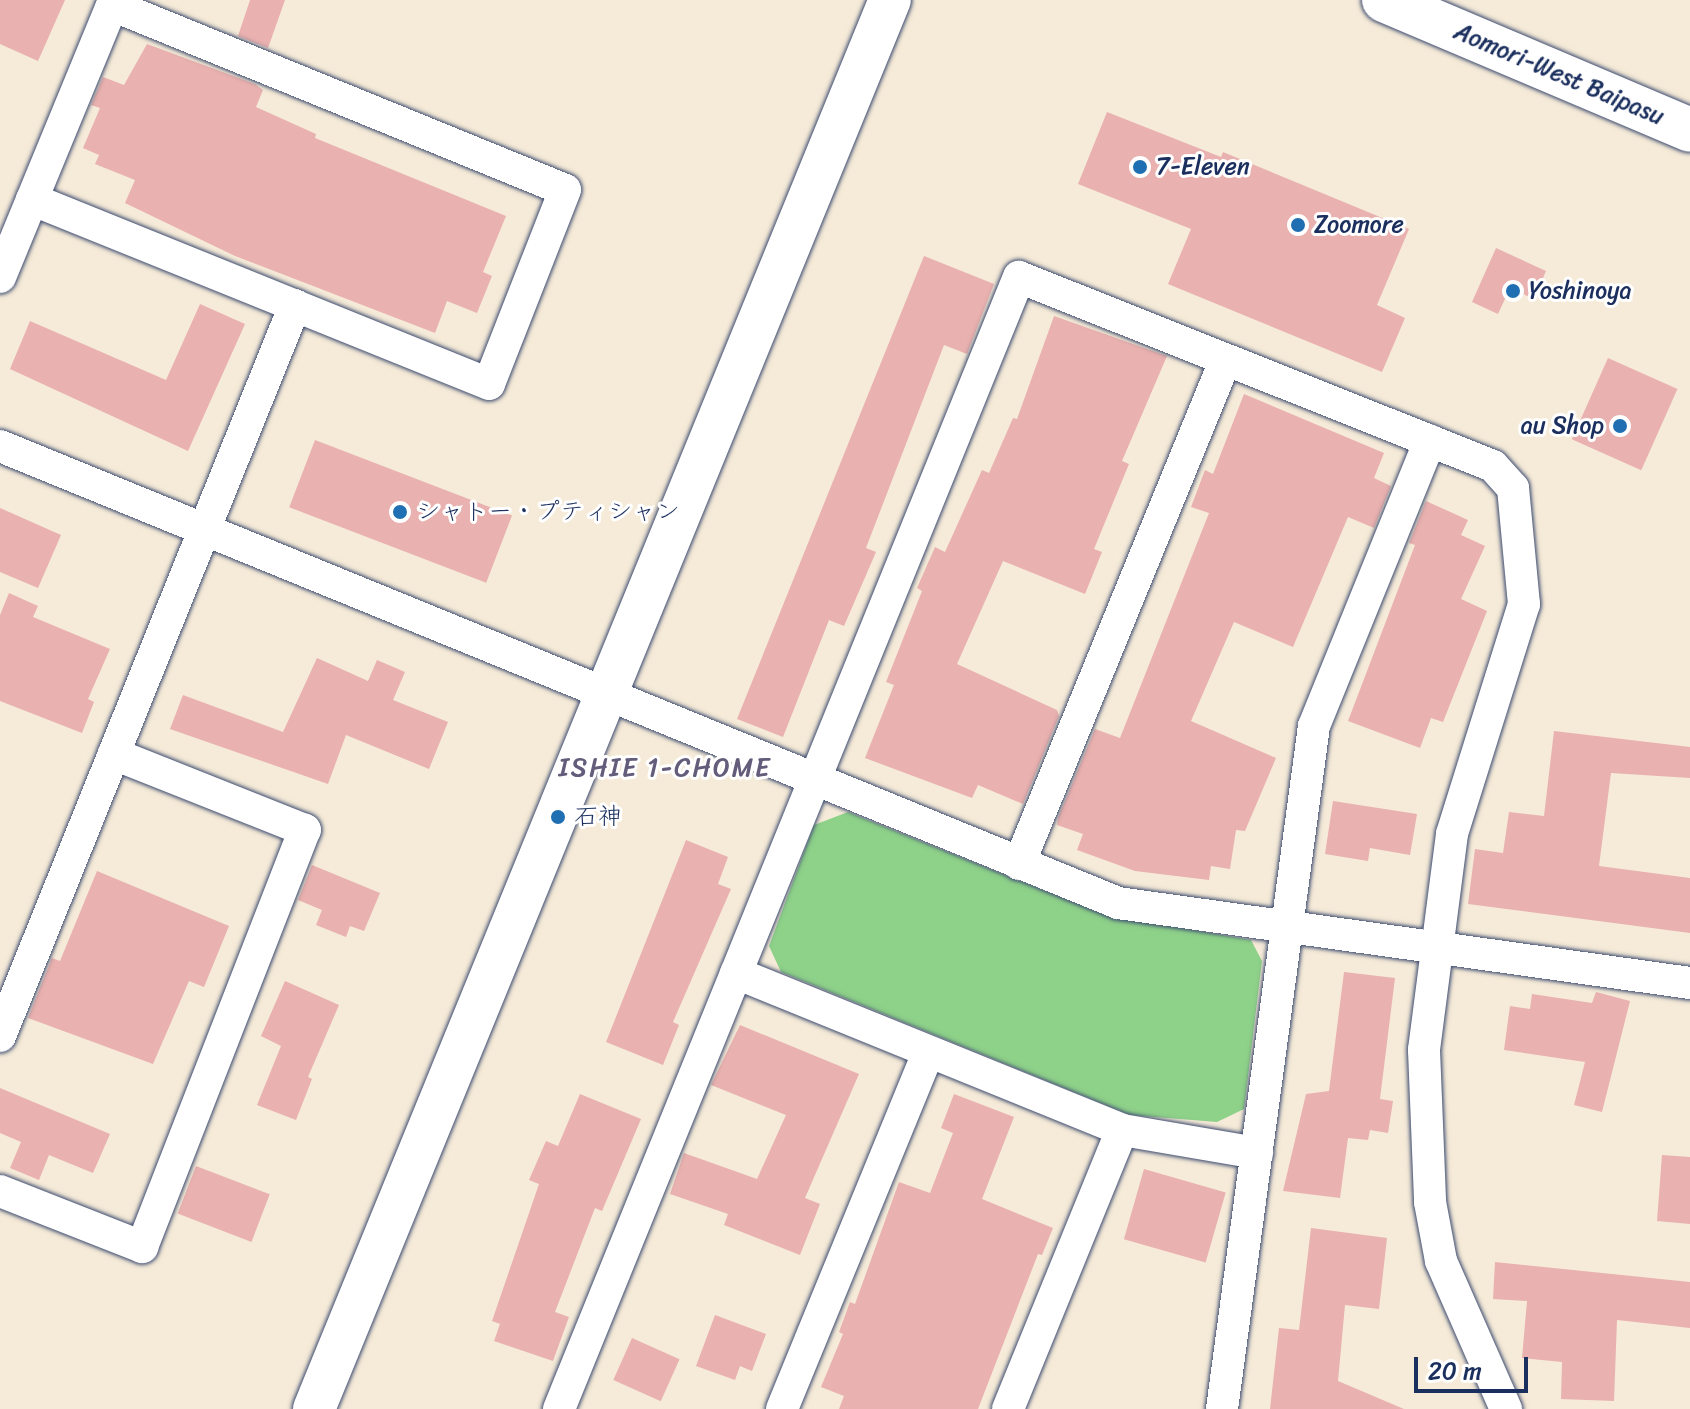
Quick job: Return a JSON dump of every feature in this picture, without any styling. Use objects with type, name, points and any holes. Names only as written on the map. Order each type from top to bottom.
[{"type":"highway","name":"Aomori-West Baipasu","points":[[1384,0],[1690,130]]},
{"type":"street","points":[[314,1409],[890,0]]},
{"type":"street","points":[[0,277],[32,199],[112,5],[565,190],[489,384],[32,199]]},
{"type":"street","points":[[559,1409],[1019,277],[1493,466],[1513,488],[1524,604],[1452,834],[1424,1050],[1430,1202],[1441,1261],[1506,1409]]},
{"type":"street","points":[[0,1036],[12,970],[114,754],[295,305]]},
{"type":"street","points":[[1019,864],[1225,361]]},
{"type":"street","points":[[1222,1409],[1314,726],[1430,441]]},
{"type":"street","points":[[0,446],[1118,903],[1286,928],[1439,945],[1690,983]]},
{"type":"street","points":[[0,1191],[142,1247],[305,830],[114,754]]},
{"type":"street","points":[[736,973],[1122,1130],[1257,1153]]},
{"type":"street","points":[[782,1409],[928,1053]]},
{"type":"street","points":[[1008,1409],[1122,1130]]},
{"type":"green space","points":[[848,812],[1105,915],[1251,940],[1262,961],[1244,1109],[1217,1122],[1130,1115],[781,972],[769,946],[814,825]]},
{"type":"building","points":[[0,0],[65,0],[38,61],[0,44]]},
{"type":"building","points":[[250,0],[285,0],[268,48],[238,36]]},
{"type":"building","points":[[147,44],[255,84],[263,90],[256,107],[316,134],[315,138],[506,216],[483,272],[492,276],[477,313],[447,301],[435,333],[235,256],[125,203],[135,180],[95,164],[99,155],[83,148],[100,108],[91,105],[103,77],[124,85]]},
{"type":"building","points":[[1107,112],[1221,157],[1223,152],[1409,229],[1377,305],[1405,318],[1382,372],[1168,284],[1191,229],[1078,184]]},
{"type":"building","points":[[1496,248],[1546,271],[1534,299],[1510,288],[1498,314],[1472,302]]},
{"type":"building","points":[[924,256],[994,284],[967,354],[944,345],[866,548],[876,552],[844,626],[829,620],[783,737],[737,719]]},
{"type":"building","points":[[200,304],[245,324],[188,451],[10,369],[30,321],[166,380]]},
{"type":"building","points":[[1054,316],[1167,356],[1122,461],[1129,464],[1094,549],[1102,552],[1085,594],[1003,561],[957,664],[1057,710],[1059,716],[1023,804],[978,785],[972,798],[865,758],[894,685],[886,682],[922,591],[917,588],[935,547],[945,552],[982,470],[989,473],[1013,418],[1017,419]]},
{"type":"building","points":[[1608,358],[1677,389],[1641,470],[1572,439]]},
{"type":"building","points":[[1244,394],[1384,453],[1374,478],[1391,486],[1374,528],[1348,517],[1293,647],[1234,622],[1191,721],[1276,758],[1245,831],[1236,830],[1230,869],[1211,866],[1209,880],[1135,871],[1077,850],[1083,834],[1057,825],[1058,818],[1095,729],[1120,738],[1209,513],[1191,507],[1205,470],[1213,474]]},
{"type":"building","name":"シャトー・プティシャン","points":[[315,440],[512,516],[486,583],[289,507]]},
{"type":"building","points":[[1426,501],[1468,520],[1461,535],[1485,546],[1461,599],[1487,611],[1443,722],[1431,718],[1420,748],[1348,721],[1415,545],[1409,543]]},
{"type":"building","points":[[0,508],[61,535],[38,588],[0,572]]},
{"type":"building","points":[[9,593],[38,606],[33,617],[110,649],[88,699],[94,702],[82,733],[0,701],[0,615]]},
{"type":"building","points":[[317,658],[368,681],[377,660],[405,672],[393,700],[448,722],[429,769],[346,735],[328,784],[170,729],[183,695],[283,732]]},
{"type":"building","points":[[1554,731],[1690,747],[1690,778],[1611,773],[1599,866],[1690,878],[1690,933],[1468,904],[1475,849],[1503,853],[1509,812],[1544,816]]},
{"type":"building","points":[[1333,801],[1417,814],[1410,855],[1370,848],[1368,861],[1325,854]]},
{"type":"building","points":[[686,840],[728,857],[718,884],[731,889],[673,1022],[679,1025],[663,1065],[606,1042]]},
{"type":"building","points":[[312,865],[380,893],[364,931],[350,926],[346,937],[316,925],[322,910],[298,900]]},
{"type":"building","points":[[97,871],[229,926],[204,987],[189,981],[153,1064],[28,1018],[52,958],[60,961]]},
{"type":"building","points":[[1344,972],[1395,978],[1380,1099],[1393,1101],[1388,1133],[1370,1130],[1368,1140],[1348,1138],[1340,1198],[1283,1191],[1306,1094],[1329,1091]]},
{"type":"building","points":[[285,981],[339,1005],[308,1077],[312,1079],[296,1120],[257,1105],[281,1046],[261,1036]]},
{"type":"building","points":[[1596,992],[1630,1001],[1602,1112],[1574,1105],[1585,1062],[1504,1050],[1510,1006],[1530,1009],[1532,994],[1592,1003]]},
{"type":"building","points":[[740,1025],[859,1074],[805,1198],[820,1204],[800,1255],[724,1225],[728,1214],[670,1194],[684,1153],[757,1179],[786,1115],[711,1085]]},
{"type":"building","points":[[0,1088],[110,1134],[93,1173],[49,1155],[39,1180],[10,1168],[21,1142],[0,1133]]},
{"type":"building","points":[[580,1094],[641,1119],[602,1211],[595,1208],[555,1312],[569,1317],[553,1361],[494,1341],[500,1324],[492,1321],[539,1184],[529,1180],[546,1141],[558,1146]]},
{"type":"building","points":[[954,1094],[1014,1117],[982,1199],[1053,1228],[1042,1255],[1038,1254],[978,1409],[839,1409],[844,1396],[821,1387],[843,1334],[839,1332],[850,1302],[855,1304],[899,1182],[930,1193],[953,1133],[941,1128]]},
{"type":"building","points":[[1662,1155],[1690,1157],[1690,1224],[1657,1221]]},
{"type":"building","points":[[196,1166],[270,1194],[251,1242],[178,1214]]},
{"type":"building","points":[[1144,1169],[1226,1192],[1206,1263],[1124,1239]]},
{"type":"building","points":[[1311,1228],[1387,1238],[1379,1309],[1345,1305],[1338,1381],[1404,1409],[1270,1409],[1279,1328],[1299,1330]]},
{"type":"building","points":[[1495,1262],[1690,1282],[1690,1328],[1617,1320],[1614,1401],[1561,1399],[1562,1362],[1522,1358],[1527,1301],[1493,1299]]},
{"type":"building","points":[[715,1315],[766,1334],[752,1371],[740,1366],[735,1380],[696,1366]]},
{"type":"building","points":[[632,1338],[680,1359],[661,1401],[613,1380]]},
{"type":"place","name":"7-Eleven","points":[[1140,167]]},
{"type":"place","name":"Zoomore","points":[[1298,225]]},
{"type":"place","name":"Yoshinoya","points":[[1513,291]]},
{"type":"place","name":"au Shop","points":[[1620,426]]},
{"type":"place","name":"シャトー・プティシャン","points":[[400,512]]},
{"type":"place","name":"石神","points":[[558,817]]},
{"type":"district","name":"ISHIE 1-CHOME","points":[[665,768]]}]
